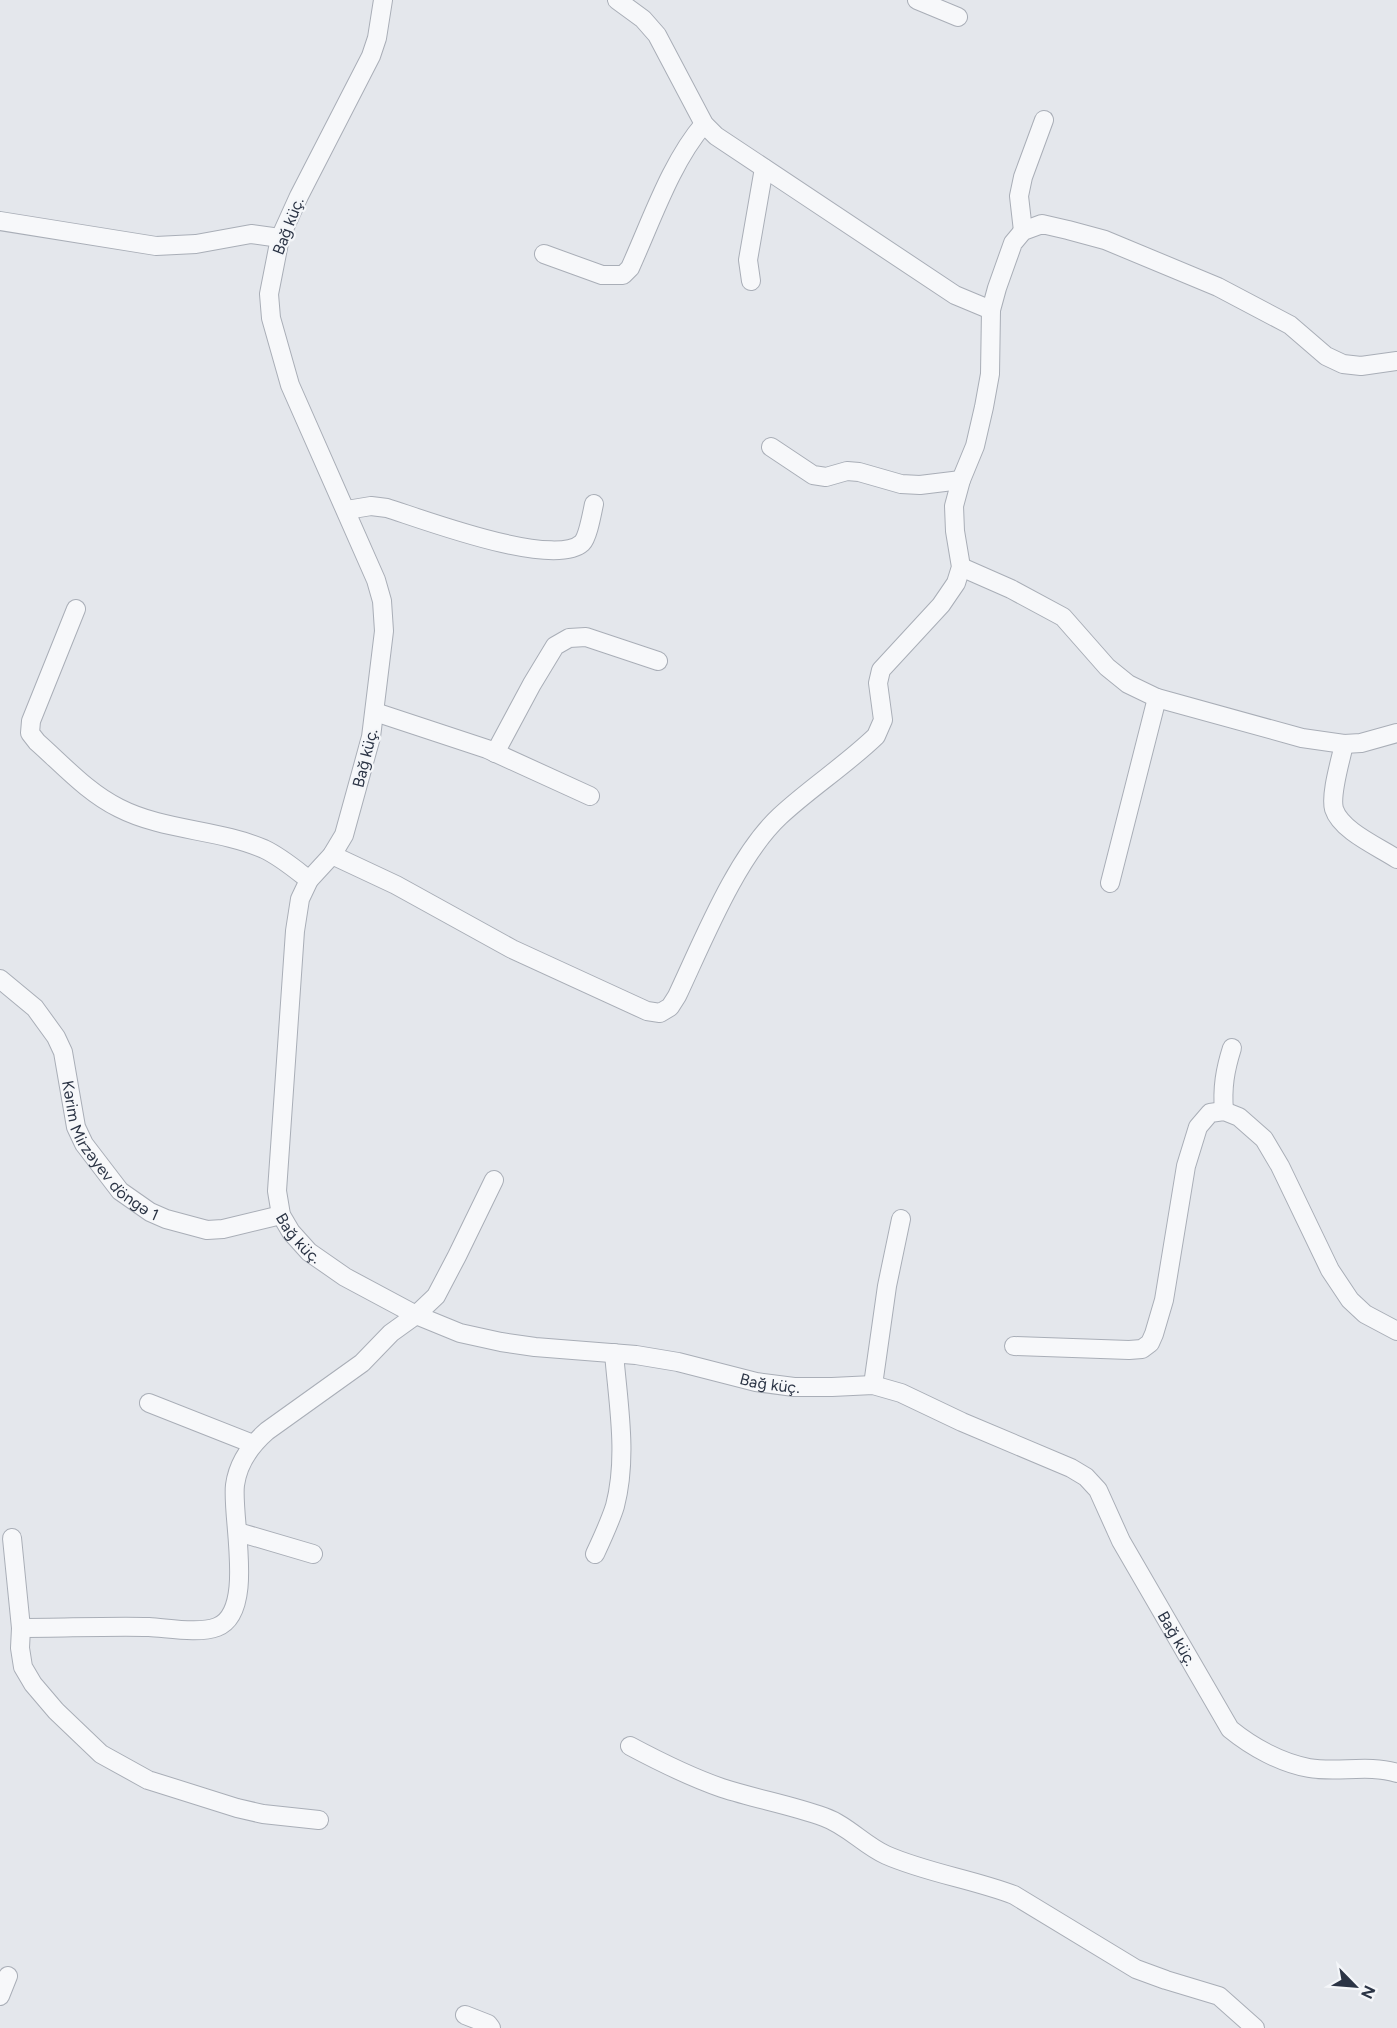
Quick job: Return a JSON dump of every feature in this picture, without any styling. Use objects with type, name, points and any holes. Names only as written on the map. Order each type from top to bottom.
[{"type":"street","name":"Bağ küç.","points":[[383,0],[377,38],[370,56],[280,238],[269,294],[271,318],[290,385],[376,580],[382,601],[384,631],[371,737],[344,835],[332,855],[309,880],[300,899],[295,931],[277,1191],[281,1215],[291,1232],[309,1252],[345,1277],[416,1316],[460,1333],[535,1347],[614,1353],[678,1362],[756,1382],[794,1387],[832,1388],[873,1384],[901,1393],[962,1422],[1044,1455],[1086,1477],[1098,1490],[1121,1540],[1230,1729],[1248,1744],[1289,1762],[1310,1768],[1397,1773]]},
{"type":"street","points":[[617,0],[643,19],[657,35],[705,124],[716,136],[955,295],[991,310]]},
{"type":"street","points":[[917,0],[958,17]]},
{"type":"street","points":[[1023,231],[1019,196],[1023,177],[1044,120]]},
{"type":"street","points":[[544,254],[602,275],[622,275],[630,268],[680,158],[705,124]]},
{"type":"street","points":[[751,281],[748,260],[764,168]]},
{"type":"street","points":[[0,221],[156,246],[196,244],[251,234],[280,238]]},
{"type":"street","points":[[332,855],[396,885],[512,949],[647,1011],[660,1013],[670,1006],[677,996],[718,909],[751,850],[779,817],[876,736],[883,720],[878,682],[881,670],[941,605],[956,583],[961,567],[955,531],[954,506],[961,480],[975,446],[990,374],[991,310],[1013,243],[1023,231],[1042,224],[1105,240],[1218,287],[1290,324],[1326,356],[1343,363],[1361,366],[1397,361]]},
{"type":"street","points":[[771,447],[813,475],[826,477],[847,471],[859,472],[901,484],[961,480]]},
{"type":"street","points":[[347,510],[371,506],[387,508],[506,545],[528,549],[572,550],[584,541],[594,504]]},
{"type":"street","points":[[961,567],[1011,589],[1063,617],[1107,667],[1128,684],[1157,698],[1302,738],[1344,744],[1361,743],[1397,733]]},
{"type":"street","points":[[76,609],[31,721],[30,734],[93,791],[118,808],[143,818],[262,849],[281,859],[309,880]]},
{"type":"street","points":[[495,753],[555,646],[569,638],[586,638],[658,661]]},
{"type":"street","points":[[1110,883],[1157,698]]},
{"type":"street","points":[[375,712],[495,753],[591,796]]},
{"type":"street","points":[[1344,744],[1334,794],[1334,809],[1342,821],[1359,836],[1397,859]]},
{"type":"street","name":"Kərim Mirzəyev döngə 1","points":[[0,979],[35,1008],[57,1037],[63,1052],[76,1127],[84,1144],[120,1191],[166,1220],[207,1230],[223,1229],[281,1215]]},
{"type":"street","points":[[1224,1111],[1222,1089],[1225,1068],[1232,1048]]},
{"type":"street","points":[[1014,1346],[1129,1350],[1142,1349],[1150,1343],[1164,1300],[1186,1166],[1192,1143],[1198,1127],[1210,1113],[1224,1111],[1239,1117],[1264,1139],[1280,1166],[1330,1270],[1350,1300],[1365,1314],[1397,1331]]},
{"type":"street","points":[[21,1628],[201,1629],[216,1628],[225,1623],[231,1615],[240,1576],[235,1483],[244,1458],[253,1444],[267,1431],[362,1363],[391,1333],[416,1316],[435,1296],[494,1180]]},
{"type":"street","points":[[873,1384],[887,1286],[901,1219]]},
{"type":"street","points":[[595,1554],[614,1508],[619,1482],[622,1437],[614,1353]]},
{"type":"street","points":[[149,1403],[253,1444]]},
{"type":"street","points":[[238,1532],[314,1554]]},
{"type":"street","points":[[12,1538],[23,1666],[33,1684],[56,1711],[101,1754],[148,1780],[237,1808],[263,1814],[319,1820]]},
{"type":"street","points":[[630,1746],[685,1774],[722,1788],[826,1818],[886,1855],[939,1874],[997,1888],[1014,1895],[1136,1969],[1219,1996],[1255,2028]]},
{"type":"street","points":[[0,1996],[8,1976]]},
{"type":"street","points":[[465,2015],[488,2024],[491,2028]]}]
